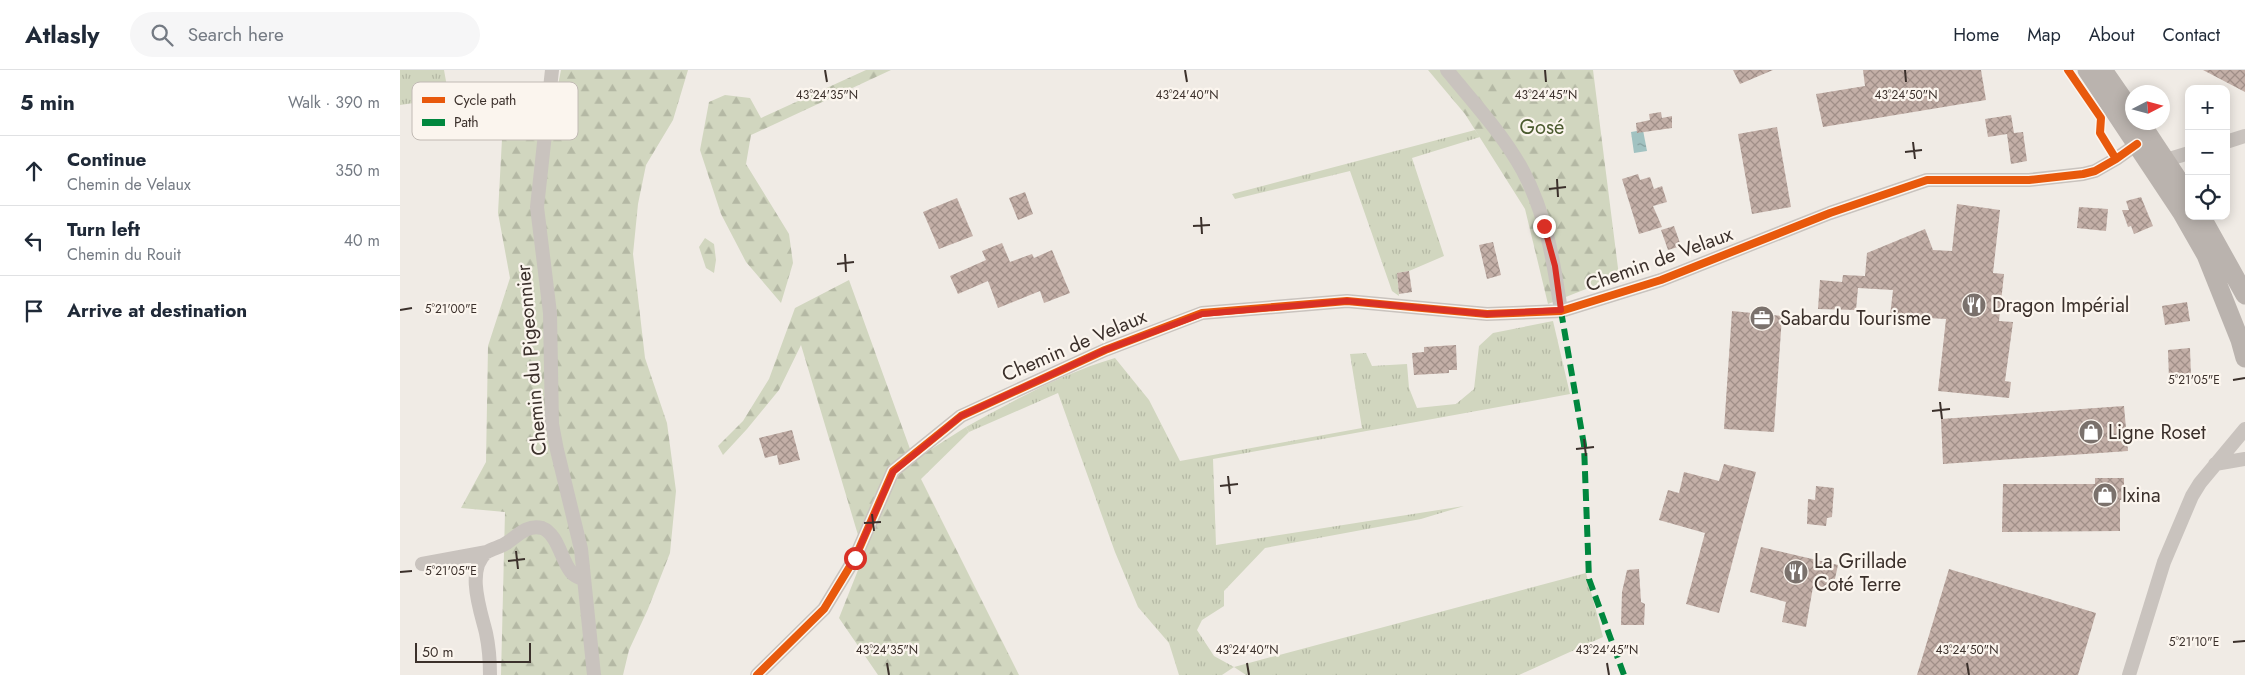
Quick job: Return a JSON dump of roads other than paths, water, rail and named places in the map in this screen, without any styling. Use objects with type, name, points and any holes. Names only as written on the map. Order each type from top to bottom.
[{"type":"main road","points":[[2086,70],[2182,213],[2206,255],[2240,340],[2245,358]]},
{"type":"main road","points":[[2103,70],[2125,102]]},
{"type":"main road","points":[[2145,130],[2185,190]]},
{"type":"main road","points":[[2203,220],[2245,295]]},
{"type":"street","points":[[1446,70],[1498,132],[1523,171],[1544,226],[1555,266],[1561,310]]},
{"type":"street","points":[[2230,141],[2245,136]]},
{"type":"street","name":"Chemin du Pigeonnier","points":[[544,140],[537,207],[550,313],[552,424],[581,549],[594,675]]},
{"type":"street","name":"Chemin de Velaux","points":[[757,675],[824,610],[855,558],[893,472],[961,416],[1105,350],[1202,314],[1347,301],[1487,314],[1561,310],[1660,280],[1830,213],[1927,180],[2030,180],[2083,174],[2102,167],[2137,144]]},
{"type":"street","points":[[2166,160],[2185,154]]},
{"type":"street","points":[[2129,675],[2164,562],[2192,496],[2215,464],[2245,429]]},
{"type":"street","points":[[2215,464],[2245,459]]},
{"type":"street","points":[[422,564],[487,552],[507,543],[521,531],[533,527],[543,529],[552,536],[572,574],[584,580]]},
{"type":"street","points":[[487,552],[480,562],[476,576],[476,592],[486,633],[490,675]]},
{"type":"water","points":[[1643,130],[1647,151],[1634,153],[1631,132]]},
{"type":"place","name":"Dragon Impérial","points":[[1974,305]]},
{"type":"place","name":"Sabardu Tourisme","points":[[1762,318]]},
{"type":"place","name":"Ligne Roset","points":[[2091,432]]},
{"type":"place","name":"Ixina","points":[[2105,495]]},
{"type":"place","name":"La Grillade Coté Terre","points":[[1796,572]]},
{"type":"park label","name":"Gosé","points":[[1542,127]]}]
